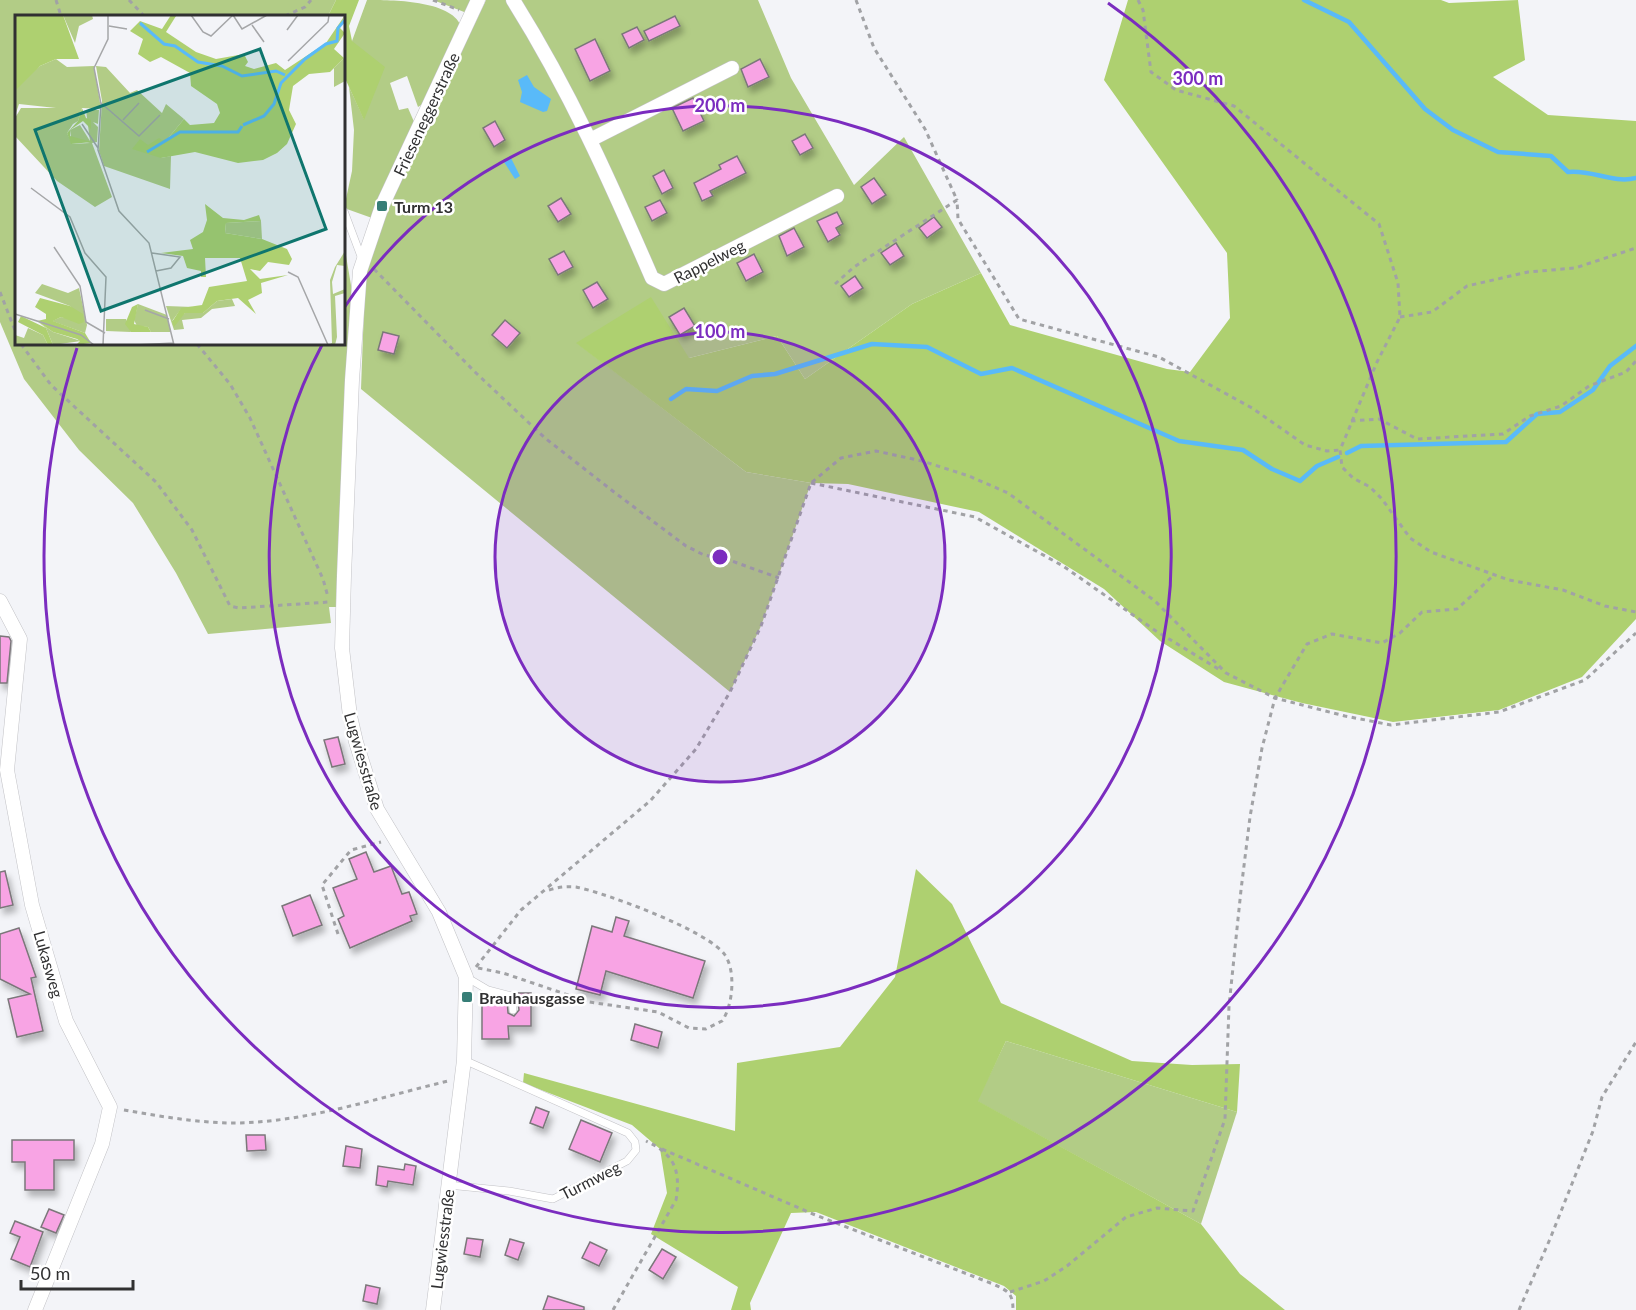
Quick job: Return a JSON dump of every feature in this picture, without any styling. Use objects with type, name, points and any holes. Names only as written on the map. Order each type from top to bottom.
[{"type":"street","name":"Frieseneggerstraße","points":[[363,261],[382,206],[478,0]]},
{"type":"street","name":"Rappelweg","points":[[513,0],[542,45],[592,139],[652,278],[664,284],[837,196]]},
{"type":"street","points":[[592,139],[732,68]]},
{"type":"street","name":"Lugwiesstraße","points":[[363,261],[352,380],[342,648],[350,716],[376,809],[439,912],[471,972],[464,1060],[433,1310]]},
{"type":"street","name":"Lukasweg","points":[[0,601],[20,639],[7,770],[32,905],[66,1022],[110,1107]]},
{"type":"street","points":[[35,1310],[94,1164],[109,1119],[110,1107]]},
{"type":"lane","points":[[345,214],[363,261]]},
{"type":"lane","points":[[471,972],[488,990],[512,996],[513,1010]]},
{"type":"lane","points":[[464,1060],[628,1133]]},
{"type":"lane","name":"Turmweg","points":[[448,1185],[556,1198],[633,1156],[635,1143],[628,1133]]},
{"type":"path","points":[[56,0],[61,15]]},
{"type":"path","points":[[129,0],[143,15]]},
{"type":"path","points":[[287,15],[304,7],[311,0]]},
{"type":"path","points":[[433,0],[472,15]]},
{"type":"path","points":[[856,0],[874,48],[925,129],[957,200],[958,219],[1019,319],[1159,357],[1252,408],[1305,445],[1327,451],[1340,450]]},
{"type":"path","points":[[1138,0],[1143,10],[1151,72],[1176,90],[1234,106],[1379,224],[1398,283],[1400,317],[1340,450],[1342,467],[1382,499],[1410,538],[1431,552],[1494,575],[1563,591],[1605,606],[1636,612]]},
{"type":"path","points":[[835,284],[854,267],[957,200]]},
{"type":"path","points":[[1400,317],[1432,312],[1467,286],[1528,272],[1575,268],[1636,248]]},
{"type":"path","points":[[363,261],[384,277],[476,374],[569,457],[686,546],[704,555],[729,560],[779,578]]},
{"type":"path","points":[[0,292],[15,330]]},
{"type":"path","points":[[22,345],[51,385],[156,482],[192,530],[230,606],[238,608],[328,602],[323,579],[250,418],[230,384],[198,345]]},
{"type":"path","points":[[1352,420],[1379,419],[1417,439],[1503,434],[1530,416],[1561,406],[1589,386],[1626,372],[1636,361]]},
{"type":"path","points":[[471,972],[515,917],[651,801],[691,756],[712,726],[748,657],[779,578],[811,483],[841,458],[876,451],[922,461],[969,476],[1008,493],[1155,601],[1226,673]]},
{"type":"path","points":[[811,483],[975,517],[1063,566],[1156,631],[1226,673],[1275,698],[1391,725],[1499,712],[1585,680],[1636,633]]},
{"type":"path","points":[[1010,1292],[1052,1276],[1126,1217],[1157,1208],[1193,1211],[1225,1119],[1229,1006],[1252,806],[1275,698],[1307,644],[1332,634],[1382,643],[1400,633],[1422,612],[1457,609],[1494,575]]},
{"type":"path","points":[[338,934],[322,893],[323,882],[337,869],[351,850],[392,838]]},
{"type":"path","points":[[471,972],[503,974],[589,1002],[658,1012],[689,1028],[711,1028],[725,1016],[730,1003],[729,964],[727,957],[715,945],[661,918],[598,893],[571,887],[544,892]]},
{"type":"path","points":[[1519,1310],[1593,1131],[1602,1097],[1636,1042]]},
{"type":"path","points":[[110,1107],[196,1121],[259,1121],[322,1111],[462,1077]]},
{"type":"path","points":[[628,1133],[813,1214],[1010,1292],[1013,1297],[1013,1310]]},
{"type":"path","points":[[613,1310],[676,1200],[678,1185],[675,1166],[662,1149]]},
{"type":"green space","points":[[0,0],[336,0],[328,15],[15,15],[15,345],[345,345],[345,250],[352,291],[338,607],[329,607],[331,623],[208,634],[176,573],[133,503],[79,450],[24,379],[0,322]]},
{"type":"green space","points":[[336,0],[359,0],[349,26],[352,41],[385,67],[364,120],[345,78],[345,15],[328,15]]},
{"type":"green space","points":[[367,0],[405,1],[433,6],[455,17],[461,26],[426,102],[418,107],[407,76],[390,83],[399,110],[408,108],[415,124],[372,218],[345,208],[352,171],[354,130],[349,87],[364,119],[352,41]]},
{"type":"green space","points":[[433,0],[475,0],[472,15]]},
{"type":"green space","points":[[486,0],[758,0],[791,78],[854,185],[904,137],[981,273],[912,304],[805,379],[777,336],[689,358],[577,343],[746,472],[811,483],[761,626],[730,692],[361,389],[365,281],[370,257],[397,188]]},
{"type":"green space","points":[[1128,0],[1441,0],[1449,3],[1518,0],[1525,60],[1493,77],[1548,115],[1636,121],[1636,619],[1582,677],[1499,710],[1393,722],[1302,703],[1224,682],[1160,641],[1104,589],[979,512],[848,484],[811,483],[746,472],[576,343],[651,297],[689,358],[777,336],[805,379],[912,304],[981,273],[1010,325],[1167,369],[1190,372],[1230,318],[1227,253],[1104,80]]},
{"type":"green space","points":[[916,869],[952,904],[1001,1003],[1132,1061],[1192,1065],[1240,1064],[1237,1112],[1006,1041],[978,1101],[1201,1224],[1240,1274],[1285,1310],[1016,1310],[1016,1296],[1004,1286],[816,1212],[791,1213],[750,1303],[751,1310],[731,1310],[738,1287],[651,1234],[667,1193],[660,1149],[632,1125],[523,1083],[524,1073],[735,1131],[737,1063],[840,1047],[895,977]]},
{"type":"green space","points":[[1006,1041],[1237,1112],[1201,1224],[977,1101]]},
{"type":"water","points":[[527,75],[534,87],[551,99],[547,111],[543,112],[520,102],[522,92],[518,80]]},
{"type":"water","points":[[511,158],[520,176],[515,179],[504,162]]},
{"type":"building","points":[[675,16],[680,26],[649,41],[644,31]]},
{"type":"building","points":[[637,27],[644,40],[629,48],[622,34]]},
{"type":"building","points":[[595,39],[610,71],[590,81],[575,49]]},
{"type":"building","points":[[760,59],[769,77],[748,87],[741,69]]},
{"type":"building","points":[[693,98],[704,121],[683,131],[672,108]]},
{"type":"building","points":[[495,121],[505,140],[494,147],[483,128]]},
{"type":"building","points":[[805,134],[813,148],[800,155],[792,141]]},
{"type":"building","points":[[737,156],[746,173],[710,191],[713,196],[702,201],[694,183],[721,169],[719,165]]},
{"type":"building","points":[[664,170],[673,188],[662,194],[653,176]]},
{"type":"building","points":[[874,178],[886,195],[872,204],[861,187]]},
{"type":"building","points":[[561,198],[571,214],[558,222],[548,206]]},
{"type":"building","points":[[660,200],[667,213],[652,221],[645,207]]},
{"type":"building","points":[[837,212],[843,224],[836,228],[840,235],[828,242],[817,221]]},
{"type":"building","points":[[934,217],[942,227],[927,238],[919,228]]},
{"type":"building","points":[[794,228],[804,247],[787,256],[779,236]]},
{"type":"building","points":[[896,243],[904,256],[890,265],[881,253]]},
{"type":"building","points":[[564,251],[573,267],[558,275],[549,259]]},
{"type":"building","points":[[754,254],[763,272],[746,281],[737,263]]},
{"type":"building","points":[[855,276],[863,288],[849,297],[841,286]]},
{"type":"building","points":[[597,282],[608,299],[593,308],[583,290]]},
{"type":"building","points":[[684,308],[695,326],[680,335],[669,317]]},
{"type":"building","points":[[505,320],[520,333],[507,348],[492,335]]},
{"type":"building","points":[[383,332],[399,336],[394,354],[378,350]]},
{"type":"building","points":[[0,636],[9,637],[11,641],[7,683],[0,683]]},
{"type":"building","points":[[338,737],[345,764],[332,767],[324,740]]},
{"type":"building","points":[[366,852],[374,872],[391,866],[402,894],[409,892],[417,914],[410,916],[412,921],[350,948],[338,919],[344,916],[333,888],[357,879],[349,859]]},
{"type":"building","points":[[5,871],[13,905],[0,908],[0,872]]},
{"type":"building","points":[[310,895],[322,925],[293,936],[282,906]]},
{"type":"building","points":[[616,917],[629,921],[624,936],[705,961],[693,998],[606,971],[600,995],[576,989],[592,926],[612,932]]},
{"type":"building","points":[[19,928],[36,977],[31,978],[43,1031],[17,1037],[8,999],[30,994],[0,979],[0,934]]},
{"type":"building","points":[[517,993],[531,993],[531,1026],[508,1026],[509,1039],[482,1039],[482,1000],[507,1000],[508,1013],[514,1016],[519,1010]]},
{"type":"building","points":[[635,1024],[662,1032],[658,1048],[631,1040]]},
{"type":"building","points":[[536,1107],[549,1112],[543,1128],[530,1123]]},
{"type":"building","points":[[581,1120],[612,1133],[600,1162],[569,1149]]},
{"type":"building","points":[[246,1135],[265,1135],[266,1150],[247,1151]]},
{"type":"building","points":[[12,1140],[74,1140],[74,1160],[54,1160],[54,1190],[25,1190],[25,1162],[12,1162]]},
{"type":"building","points":[[346,1146],[362,1149],[360,1168],[343,1166]]},
{"type":"building","points":[[405,1164],[416,1166],[413,1185],[388,1181],[387,1187],[376,1185],[378,1166],[404,1170]]},
{"type":"building","points":[[49,1209],[64,1215],[56,1233],[41,1227]]},
{"type":"building","points":[[15,1221],[43,1232],[30,1267],[11,1259],[20,1237],[10,1233]]},
{"type":"building","points":[[467,1238],[483,1240],[480,1257],[464,1254]]},
{"type":"building","points":[[510,1239],[524,1243],[518,1260],[505,1255]]},
{"type":"building","points":[[590,1242],[607,1250],[599,1266],[582,1258]]},
{"type":"building","points":[[662,1249],[676,1257],[663,1279],[649,1270]]},
{"type":"building","points":[[366,1285],[380,1288],[377,1304],[363,1301]]},
{"type":"building","points":[[548,1296],[584,1307],[584,1310],[543,1310]]},
{"type":"waterway","points":[[1304,0],[1349,22],[1425,109],[1453,130],[1498,152],[1551,156],[1568,172],[1619,179],[1636,178]]},
{"type":"waterway","points":[[671,399],[686,389],[717,391],[752,376],[775,374],[872,344],[927,347],[981,374],[1012,368],[1179,441],[1243,450],[1272,469],[1300,481],[1317,466],[1338,457]]},
{"type":"waterway","points":[[1347,453],[1361,446],[1506,442],[1537,414],[1560,412],[1593,390],[1610,366],[1636,346]]},
{"type":"place","name":"Turm 13","points":[[382,206]]},
{"type":"place","name":"Brauhausgasse","points":[[467,997]]}]
